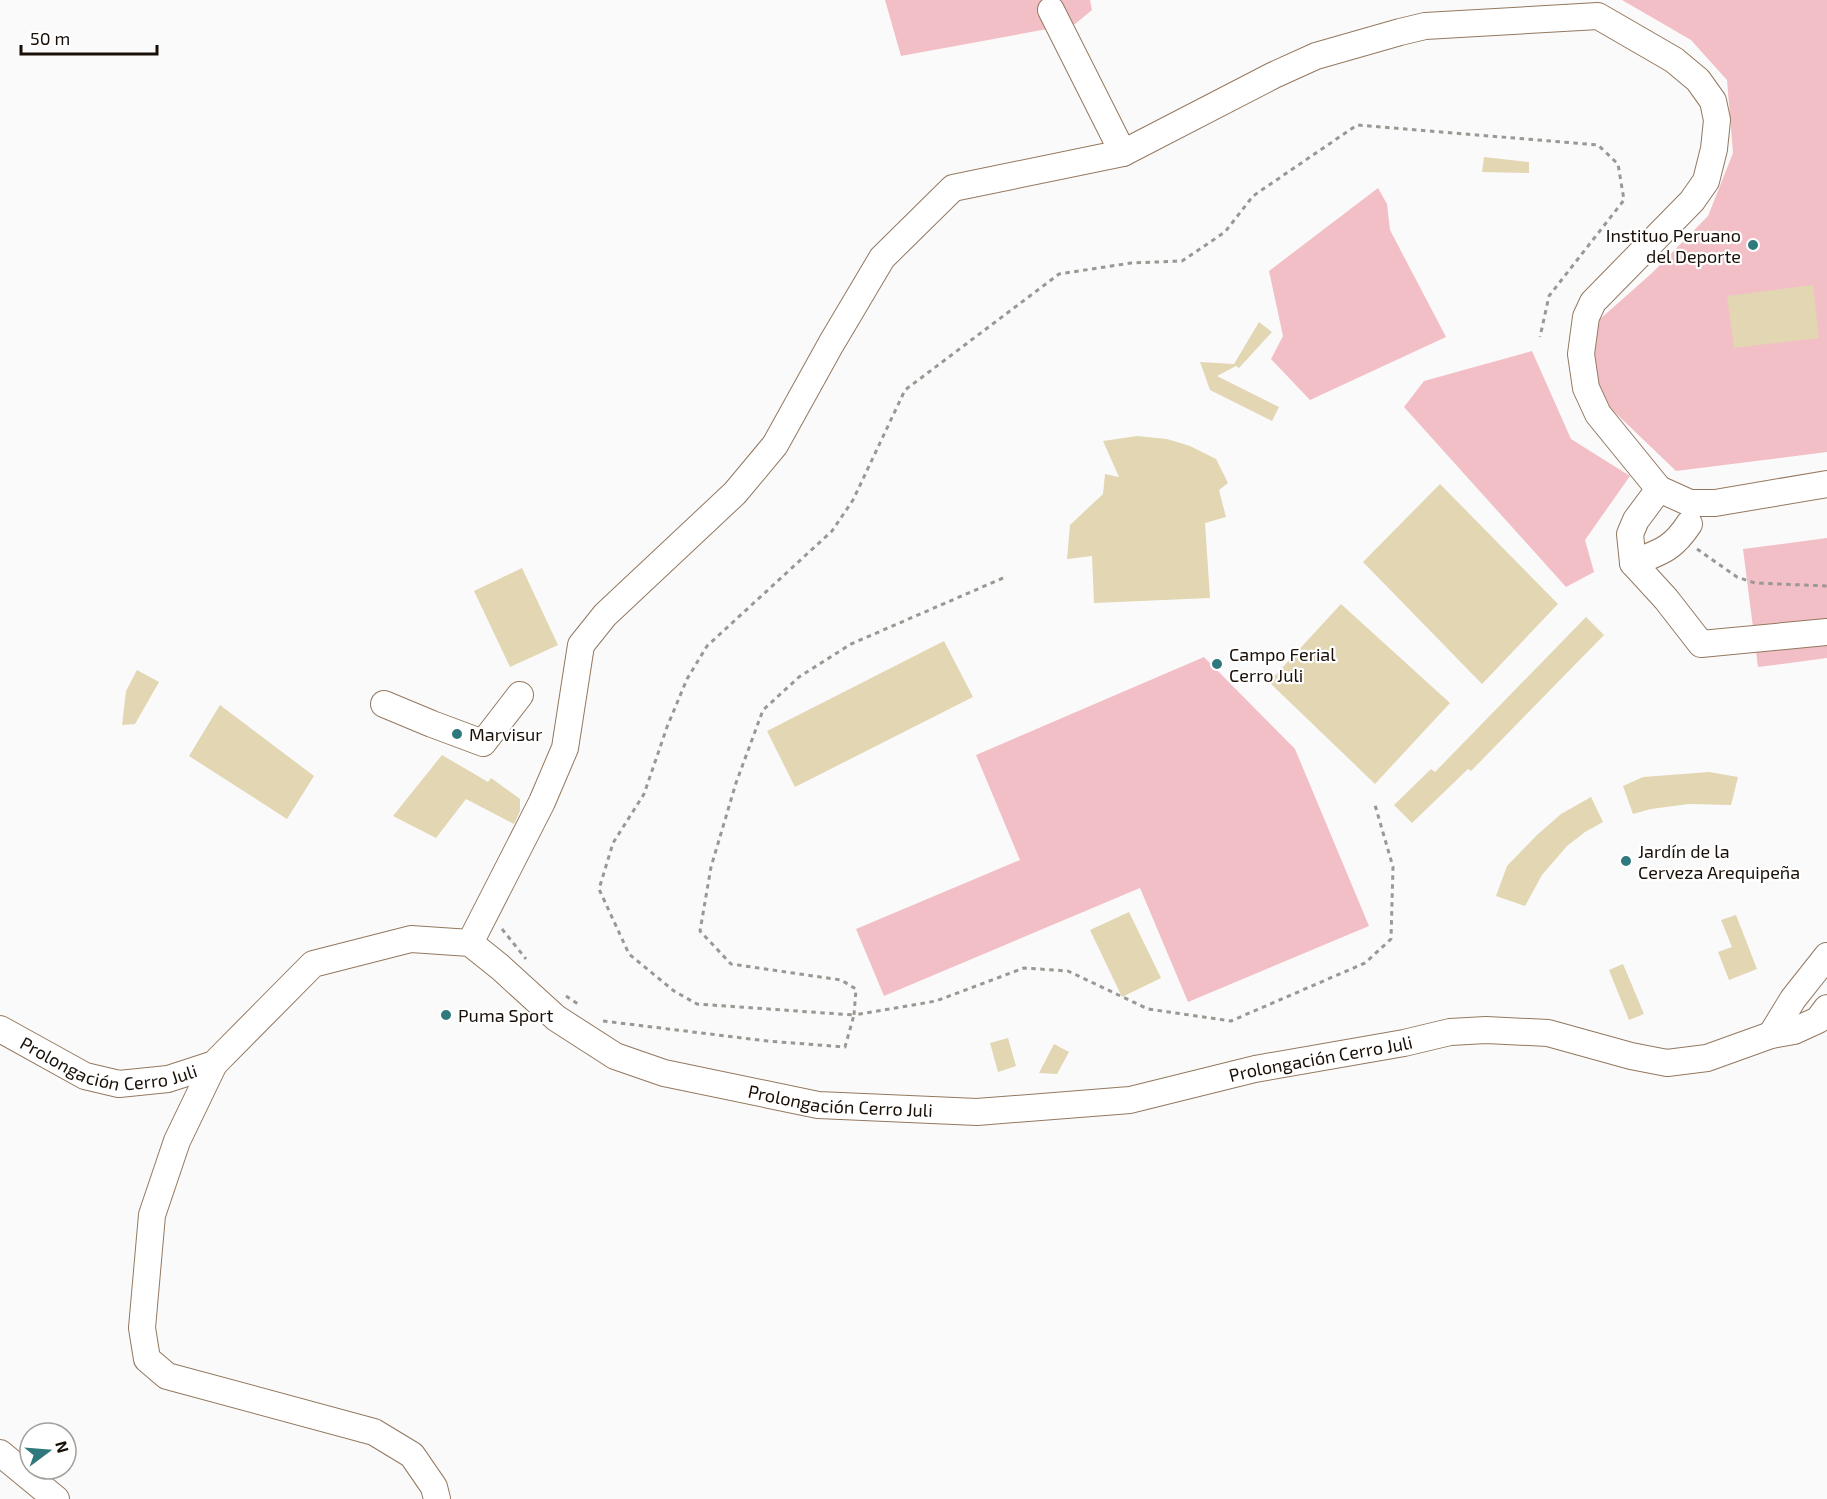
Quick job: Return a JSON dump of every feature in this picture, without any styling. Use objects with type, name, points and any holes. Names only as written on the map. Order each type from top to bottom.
[{"type":"street","points":[[470,943],[542,802],[565,748],[581,645],[605,615],[735,493],[775,445],[882,258],[953,188],[1123,153],[1316,56],[1425,26],[1600,8],[1674,60],[1698,80],[1713,101],[1717,120],[1714,149],[1706,181],[1692,201],[1593,302],[1586,317],[1582,341],[1581,354],[1586,388],[1598,414],[1659,489],[1690,503],[1715,503],[1827,484]]},
{"type":"street","points":[[1051,10],[1123,153]]},
{"type":"street","points":[[1659,489],[1636,520],[1630,534],[1633,563],[1666,599],[1701,644],[1827,632]]},
{"type":"street","points":[[1633,563],[1670,548],[1685,531]]},
{"type":"street","points":[[384,704],[483,743],[520,695]]},
{"type":"street","name":"Prolongación Cerro Juli","points":[[0,1029],[85,1076],[119,1084],[168,1079],[214,1064],[313,964],[411,939],[470,943],[556,1018],[615,1056],[664,1072],[818,1105],[978,1112],[1130,1100],[1255,1069],[1404,1043],[1450,1032],[1486,1029],[1548,1033],[1631,1056],[1666,1063],[1707,1058],[1771,1035],[1794,1031],[1818,1020],[1827,1008]]},
{"type":"street","points":[[1771,1035],[1793,999],[1827,956]]},
{"type":"street","points":[[214,1064],[177,1141],[152,1215],[141,1328],[147,1359],[167,1376],[374,1432],[412,1455],[434,1487],[437,1499]]},
{"type":"street","points":[[0,1453],[57,1499]]},
{"type":"path","points":[[1375,805],[1393,867],[1391,939],[1365,963],[1231,1022],[1148,1009],[1068,971],[1024,968],[936,1001],[854,1015],[697,1004],[674,991],[629,954],[599,889],[613,843],[644,794],[667,727],[687,679],[707,646],[832,531],[853,500],[905,390],[1059,274],[1131,263],[1182,261],[1225,232],[1253,196],[1357,125],[1598,145],[1618,164],[1624,200],[1549,296],[1540,337]]},
{"type":"path","points":[[1685,531],[1737,577],[1755,584],[1827,586]]},
{"type":"path","points":[[602,1021],[767,1041],[845,1047],[854,1015],[856,989],[841,980],[731,964],[700,931],[711,867],[736,783],[763,710],[799,677],[851,644],[1003,578]]},
{"type":"path","points":[[487,911],[527,961]]},
{"type":"path","points":[[558,990],[584,1009]]},
{"type":"shaded area","points":[[885,0],[1090,0],[1092,10],[1075,24],[901,56]]},
{"type":"shaded area","name":"Instituo Peruano del Deporte","points":[[1622,0],[1827,0],[1827,452],[1676,471],[1603,401],[1590,362],[1600,319],[1652,273],[1708,216],[1733,153],[1727,80],[1691,40]]},
{"type":"shaded area","points":[[1378,188],[1387,204],[1390,230],[1446,337],[1310,400],[1271,359],[1283,336],[1269,271]]},
{"type":"shaded area","points":[[1532,351],[1571,439],[1630,476],[1585,540],[1594,572],[1566,587],[1404,407],[1424,381]]},
{"type":"shaded area","points":[[1827,538],[1827,658],[1758,667],[1743,549]]},
{"type":"shaded area","points":[[1204,657],[1295,749],[1369,926],[1188,1002],[1140,888],[884,996],[856,929],[1020,860],[976,755]]},
{"type":"building","points":[[1484,157],[1529,162],[1529,173],[1482,172]]},
{"type":"building","points":[[1813,285],[1819,338],[1734,348],[1727,296]]},
{"type":"building","points":[[1259,322],[1272,332],[1239,368],[1236,366],[1217,376],[1279,407],[1272,421],[1210,390],[1200,362],[1234,364]]},
{"type":"building","points":[[1137,436],[1167,439],[1190,446],[1216,459],[1228,483],[1219,490],[1226,517],[1205,523],[1210,598],[1094,603],[1092,556],[1067,559],[1070,525],[1103,494],[1105,474],[1119,477],[1103,441]]},
{"type":"building","points":[[1440,484],[1558,604],[1482,684],[1363,562]]},
{"type":"building","points":[[522,568],[558,645],[510,667],[474,591]]},
{"type":"building","points":[[1341,604],[1450,703],[1375,784],[1269,682]]},
{"type":"building","points":[[1586,617],[1604,635],[1471,771],[1468,769],[1412,823],[1394,805],[1431,769],[1435,772]]},
{"type":"building","points":[[944,641],[973,697],[795,787],[767,731]]},
{"type":"building","points":[[137,670],[159,682],[135,724],[122,725],[126,691]]},
{"type":"building","points":[[220,705],[314,776],[287,819],[189,756]]},
{"type":"building","points":[[442,755],[488,782],[491,778],[520,799],[520,811],[514,824],[466,799],[436,838],[393,816]]},
{"type":"building","points":[[1709,772],[1738,777],[1731,805],[1689,804],[1633,814],[1623,786],[1643,777]]},
{"type":"building","points":[[1591,797],[1603,822],[1567,846],[1542,875],[1525,906],[1496,896],[1507,866],[1561,814]]},
{"type":"building","points":[[1129,912],[1161,978],[1122,997],[1090,930]]},
{"type":"building","points":[[1736,915],[1757,969],[1729,980],[1718,952],[1732,947],[1721,920]]},
{"type":"building","points":[[1623,964],[1644,1014],[1629,1020],[1609,970]]},
{"type":"building","points":[[1008,1038],[1016,1066],[998,1072],[990,1043]]},
{"type":"building","points":[[1054,1044],[1069,1052],[1057,1074],[1039,1073]]},
{"type":"place","name":"Instituo Peruano del Deporte","points":[[1753,245]]},
{"type":"place","name":"Campo Ferial Cerro Juli","points":[[1217,664]]},
{"type":"place","name":"Marvisur","points":[[457,734]]},
{"type":"place","name":"Jardín de la Cerveza Arequipeña","points":[[1626,861]]},
{"type":"place","name":"Puma Sport","points":[[446,1015]]}]
